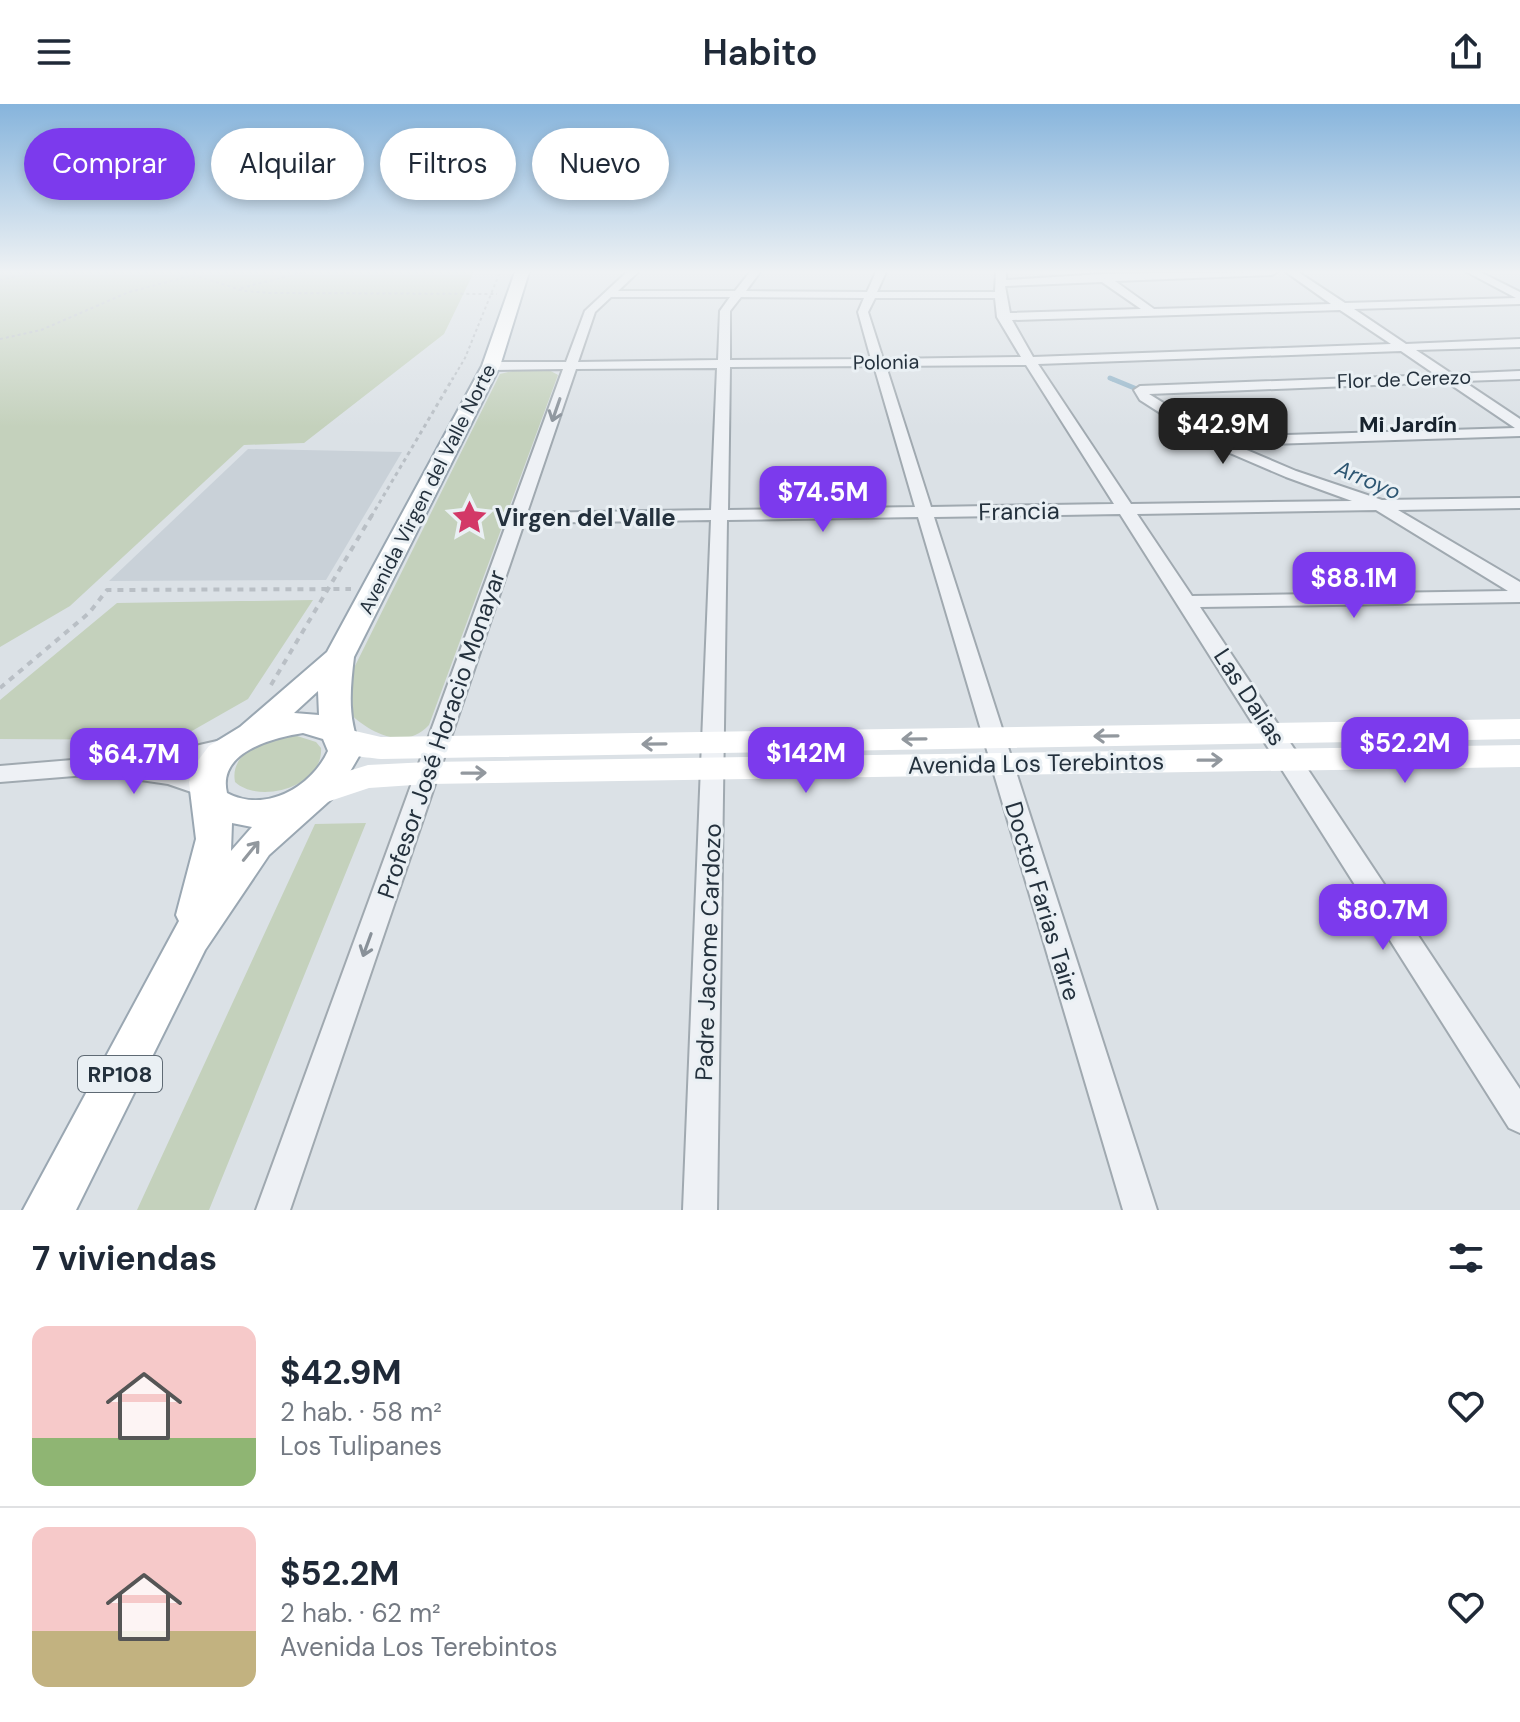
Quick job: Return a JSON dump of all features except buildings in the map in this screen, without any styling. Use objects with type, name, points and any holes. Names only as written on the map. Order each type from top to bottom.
[{"type":"main road","name":"Avenida Virgen del Valle Norte","points":[[339,736],[334,691],[339,657],[491,366],[506,324]]},
{"type":"main road","name":"Avenida Virgen del Valle Norte","points":[[235,743],[339,657]]},
{"type":"main road","points":[[235,743],[260,730],[293,723],[322,725],[339,736]]},
{"type":"main road","name":"Avenida Los Terebintos","points":[[339,736],[359,746],[432,760],[1282,746],[1520,729]]},
{"type":"main road","name":"RP108","points":[[49,1210],[190,938],[256,845],[342,765],[345,751],[339,736]]},
{"type":"main road","name":"RP108","points":[[190,938],[215,839],[208,795],[210,767],[235,743]]},
{"type":"main road","name":"Avenida Los Terebintos","points":[[1282,746],[1520,756]]},
{"type":"main road","name":"Avenida Los Terebintos","points":[[310,797],[432,760]]},
{"type":"main road","points":[[208,795],[222,809],[261,813],[310,797]]},
{"type":"street","name":"Profesor José Horacio Monayar","points":[[273,1210],[586,324]]},
{"type":"street","name":"Padre Jacome Cardozo","points":[[700,1210],[725,324]]},
{"type":"street","name":"Doctor Farias Taire","points":[[866,324],[1140,1210]]},
{"type":"street","name":"Las Dalias","points":[[1007,324],[1520,1117]]},
{"type":"street","points":[[1367,324],[1520,425]]},
{"type":"street","name":"Polonia","points":[[491,366],[1031,361],[1520,343]]},
{"type":"street","name":"Flor de Cerezo","points":[[1214,441],[1145,397],[1140,390],[1145,387],[1520,375]]},
{"type":"street","points":[[1214,441],[1520,432]]},
{"type":"street","points":[[1214,441],[1291,474],[1377,504],[1520,590]]},
{"type":"street","name":"Francia","points":[[517,518],[1520,503]]},
{"type":"street","points":[[1187,602],[1520,596]]},
{"type":"street","points":[[0,774],[169,760],[235,743]]},
{"type":"street","points":[[71,768],[170,776],[208,795]]},
{"type":"path","points":[[0,339],[56,324]]},
{"type":"path","points":[[268,688],[465,358],[479,324]]},
{"type":"path","points":[[0,685],[7,684],[89,613],[107,590],[375,588]]},
{"type":"shaded area","points":[[248,449],[402,452],[326,580],[109,581]]},
{"type":"green space","points":[[0,324],[449,324],[444,334],[304,443],[244,445],[70,606],[0,647]]},
{"type":"green space","points":[[516,370],[549,370],[558,375],[429,725],[409,737],[386,736],[365,726],[347,711],[348,680],[500,374]]},
{"type":"green space","points":[[313,600],[248,699],[176,740],[0,739],[0,700],[117,603]]},
{"type":"green space","points":[[294,735],[316,742],[321,748],[319,761],[302,782],[288,788],[259,792],[235,782],[238,762],[245,754],[263,743]]},
{"type":"green space","points":[[366,823],[209,1210],[137,1210],[315,824]]},
{"type":"waterway","name":"Arroyo","points":[[1114,380],[1110,378],[1144,392]]},
{"type":"place","name":"Virgen del Valle","points":[[469,517]]},
{"type":"district","name":"Mi Jardín","points":[[1408,424]]}]
